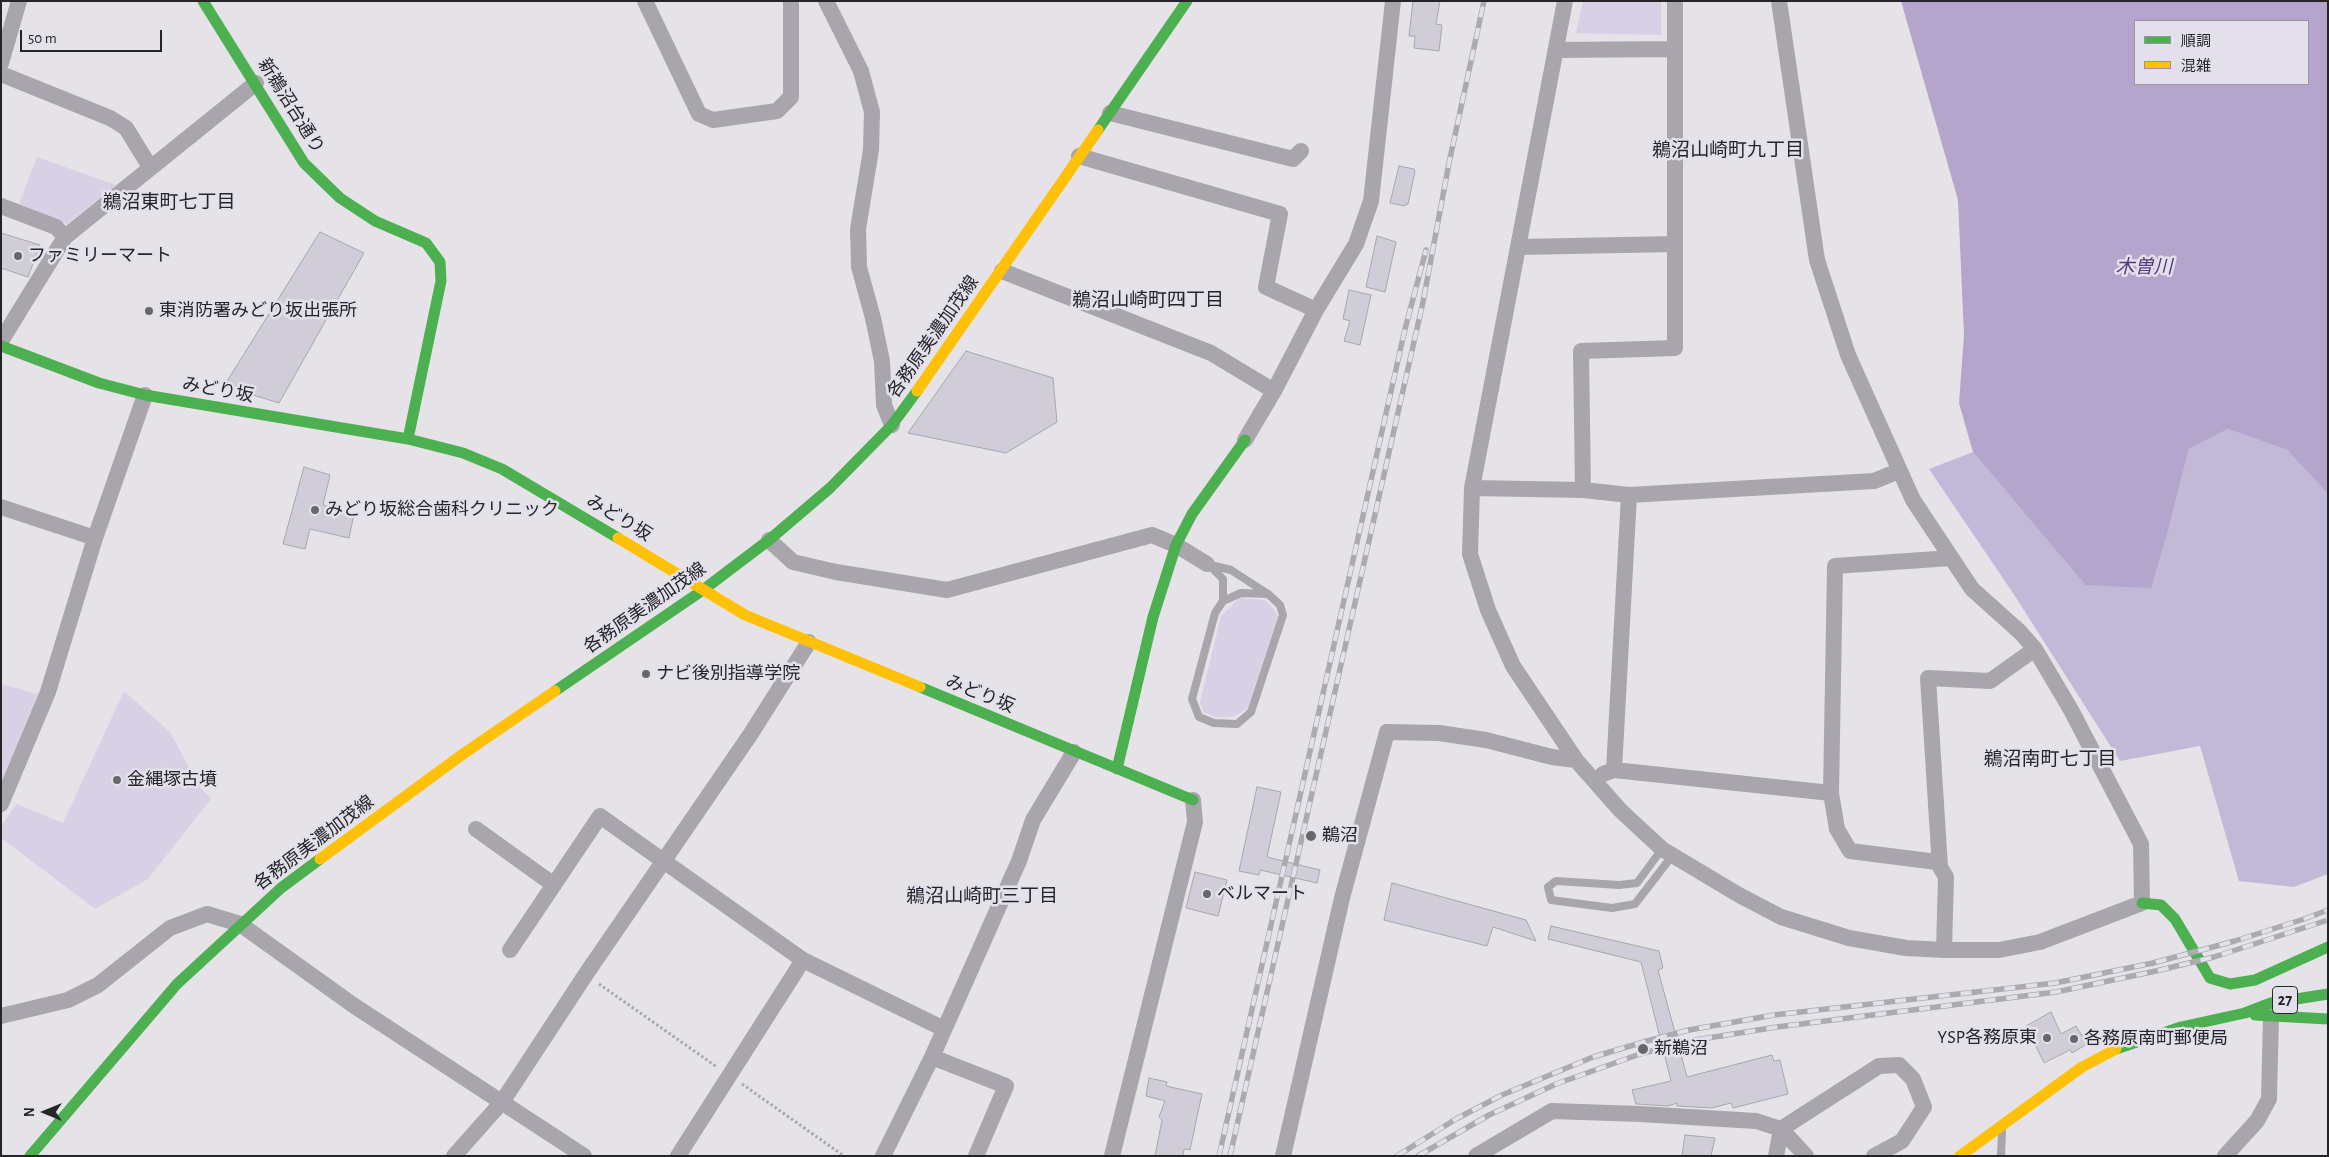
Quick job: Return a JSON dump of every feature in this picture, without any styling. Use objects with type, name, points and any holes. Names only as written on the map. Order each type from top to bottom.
[{"type":"street","points":[[1,63],[19,1]]},
{"type":"street","name":"新鵜沼台通り","points":[[203,1],[256,83],[304,163],[340,198],[375,221],[426,243],[440,262],[441,281],[408,439]]},
{"type":"street","points":[[645,1],[699,114],[713,120],[777,111],[791,97],[791,1]]},
{"type":"street","points":[[826,1],[861,71],[872,112],[871,150],[858,229],[859,266],[882,362],[884,405],[892,425]]},
{"type":"street","name":"各務原美濃加茂線","points":[[30,1156],[177,984],[281,888],[463,754],[703,590],[769,540],[830,488],[892,425],[1002,271],[1187,1]]},
{"type":"street","points":[[1117,769],[1153,616],[1176,545],[1192,514],[1245,440],[1274,391],[1316,310],[1356,244],[1371,201],[1393,1]]},
{"type":"street","points":[[1565,1],[1472,488],[1470,554],[1488,610],[1513,666],[1576,760],[1620,810],[1667,852],[1739,895],[1781,917],[1850,938],[1906,948],[1999,950],[2040,942],[2142,903],[2161,905],[2176,919],[2210,978],[2230,984],[2255,980],[2328,947]]},
{"type":"street","points":[[1583,490],[1581,351],[1675,348],[1674,1]]},
{"type":"street","points":[[1779,1],[1817,260],[1848,355],[1913,500],[1972,590],[2020,632],[2035,649],[2071,710],[2141,844],[2142,903]]},
{"type":"street","points":[[1556,50],[1674,49]]},
{"type":"street","points":[[1,74],[110,118],[126,128],[150,167]]},
{"type":"street","points":[[1,341],[65,237],[256,83]]},
{"type":"street","points":[[1110,113],[1294,159],[1301,151]]},
{"type":"street","points":[[1079,156],[1280,214],[1266,287],[1316,310]]},
{"type":"street","points":[[1,206],[56,226],[65,237]]},
{"type":"street","points":[[1518,248],[1675,244]]},
{"type":"street","points":[[1002,271],[1211,354],[1274,391]]},
{"type":"street","name":"みどり坂","points":[[1,346],[99,383],[145,395],[408,439],[463,453],[502,469],[538,489],[745,616],[1193,800]]},
{"type":"street","points":[[1,804],[48,692],[95,538],[145,395]]},
{"type":"street","points":[[1472,488],[1583,490],[1629,495],[1874,481],[1899,471]]},
{"type":"street","points":[[1614,770],[1629,495]]},
{"type":"street","points":[[1,507],[95,538]]},
{"type":"street","points":[[769,540],[793,562],[836,572],[947,590],[1152,534],[1176,545],[1208,564]]},
{"type":"street","points":[[1944,950],[1946,877],[1937,862],[1850,851],[1837,829],[1831,793],[1835,566],[1951,558]]},
{"type":"street","points":[[454,1156],[502,1102],[586,974],[755,727],[809,642]]},
{"type":"street","points":[[1940,867],[1928,678],[1990,681],[2035,649]]},
{"type":"street","points":[[1283,1156],[1342,898],[1387,732],[1439,733],[1486,740],[1552,757],[1576,760]]},
{"type":"street","points":[[883,1156],[932,1057],[1019,861],[1033,820],[1074,752]]},
{"type":"street","points":[[1591,777],[1614,770],[1831,793]]},
{"type":"street","points":[[1112,1156],[1195,822],[1193,800]]},
{"type":"street","points":[[510,950],[600,816],[665,860],[803,960],[944,1029]]},
{"type":"street","points":[[476,829],[554,885]]},
{"type":"street","points":[[1,1016],[68,1000],[98,985],[170,928],[207,914],[240,924],[353,1005],[584,1156]]},
{"type":"street","points":[[678,1156],[803,960]]},
{"type":"street","name":"27","points":[[1960,1156],[2082,1067],[2117,1048],[2180,1027],[2245,1014],[2271,1003],[2328,994]]},
{"type":"street","name":"27","points":[[2245,1014],[2328,1019]]},
{"type":"street","points":[[2235,1152],[2257,1121],[2269,1099],[2271,1017]]},
{"type":"street","points":[[932,1057],[1006,1086],[976,1156]]},
{"type":"street","points":[[1776,1156],[1781,1129],[1879,1066],[1899,1065],[1913,1079],[1924,1107],[1902,1141],[1874,1156]]},
{"type":"street","points":[[1476,1156],[1552,1111],[1756,1121],[1781,1129],[1806,1156]]},
{"type":"lane","points":[[1208,564],[1231,570],[1268,594],[1280,605],[1283,615],[1251,712],[1237,724],[1214,723],[1199,717],[1192,699],[1215,613],[1223,601],[1241,593],[1268,594]]},
{"type":"lane","points":[[1208,564],[1223,579],[1223,601]]},
{"type":"lane","points":[[1667,852],[1635,904],[1612,908],[1551,900],[1548,887],[1556,881],[1618,885],[1637,883],[1667,852]]},
{"type":"lane","points":[[2001,1156],[2002,1125]]},
{"type":"path","points":[[586,974],[844,1156]]},
{"type":"shaded area","points":[[1583,1],[1661,1],[1661,35],[1576,33]]},
{"type":"shaded area","points":[[37,157],[116,185],[67,224],[19,204]]},
{"type":"shaded area","points":[[2228,429],[2287,450],[2328,494],[2328,874],[2294,887],[2239,881],[2200,746],[2120,761],[2015,596],[1929,469],[1973,452],[2085,585],[2169,527],[2189,449]]},
{"type":"shaded area","points":[[1239,598],[1265,600],[1278,617],[1247,709],[1233,717],[1215,717],[1203,712],[1200,702],[1221,616]]},
{"type":"shaded area","points":[[1,684],[38,694],[1,789]]},
{"type":"shaded area","points":[[124,691],[170,732],[199,786],[211,799],[148,879],[95,909],[1,838],[1,825],[17,804],[63,823]]},
{"type":"water","name":"木曽川","points":[[1901,1],[2328,1],[2328,494],[2287,450],[2228,429],[2189,449],[2151,588],[2085,585],[1973,452],[1959,403],[1964,335],[1958,200]]},
{"type":"building","points":[[1413,1],[1440,1],[1436,24],[1442,25],[1439,51],[1414,48],[1415,36],[1409,36]]},
{"type":"building","points":[[1399,166],[1414,169],[1415,172],[1408,204],[1405,206],[1390,203]]},
{"type":"building","points":[[320,232],[364,253],[279,403],[224,386]]},
{"type":"building","name":"ファミリーマート","points":[[1,233],[40,245],[28,277],[1,268]]},
{"type":"building","points":[[1377,236],[1396,242],[1385,292],[1366,287]]},
{"type":"building","points":[[1349,290],[1371,295],[1360,345],[1344,341],[1350,321],[1343,319]]},
{"type":"building","points":[[966,351],[1053,378],[1057,422],[1006,453],[908,433]]},
{"type":"building","name":"みどり坂総合歯科クリニック","points":[[304,467],[330,475],[323,505],[354,514],[349,538],[310,529],[305,549],[283,544]]},
{"type":"building","name":"鵜沼","points":[[1257,787],[1281,792],[1267,857],[1320,870],[1317,883],[1260,870],[1259,875],[1239,871]]},
{"type":"building","name":"ベルマート","points":[[1195,872],[1227,880],[1218,916],[1186,908]]},
{"type":"building","points":[[1392,883],[1526,920],[1536,941],[1493,927],[1487,946],[1384,920]]},
{"type":"building","points":[[1551,926],[1659,951],[1663,968],[1658,970],[1687,1077],[1772,1055],[1774,1061],[1780,1060],[1788,1094],[1733,1108],[1731,1103],[1712,1108],[1677,1106],[1677,1103],[1668,1106],[1636,1104],[1632,1090],[1671,1081],[1641,962],[1548,939]]},
{"type":"building","name":"YSP各務原東","points":[[2051,1012],[2061,1034],[2076,1026],[2087,1044],[2072,1053],[2070,1050],[2044,1063],[2026,1026]]},
{"type":"building","points":[[1149,1078],[1167,1082],[1166,1086],[1202,1094],[1190,1150],[1184,1149],[1183,1156],[1155,1156],[1162,1120],[1159,1117],[1165,1101],[1146,1096]]},
{"type":"building","points":[[1685,1135],[1715,1138],[1711,1156],[1682,1156]]},
{"type":"railway","points":[[1230,1156],[1423,302],[1449,163],[1484,1]]},
{"type":"railway","points":[[1219,1156],[1405,329],[1426,250]]},
{"type":"railway","points":[[1397,1156],[1456,1119],[1502,1095],[1593,1057],[1647,1041],[1689,1030],[1774,1015],[2055,983],[2153,963],[2235,941],[2328,910]]},
{"type":"railway","points":[[1418,1156],[1489,1115],[1556,1084],[1640,1054],[1689,1041],[1777,1027],[2056,992],[2214,957],[2328,920]]},
{"type":"traffic: fast","points":[[203,1],[304,163],[340,198],[375,221],[426,243],[440,262],[441,281],[408,439]]},
{"type":"traffic: fast","points":[[1098,130],[1187,1]]},
{"type":"traffic: fast","points":[[1,346],[99,383],[145,395],[408,439],[463,453],[502,469],[618,538]]},
{"type":"traffic: fast","points":[[555,691],[703,590],[769,540],[830,488],[892,425],[917,391]]},
{"type":"traffic: fast","points":[[1117,769],[1153,617],[1176,545],[1192,514],[1245,440]]},
{"type":"traffic: fast","points":[[920,687],[1193,800]]},
{"type":"traffic: fast","points":[[30,1156],[177,984],[281,888],[320,859]]},
{"type":"traffic: fast","points":[[2142,903],[2161,905],[2175,919],[2210,978],[2230,984],[2255,980],[2328,947]]},
{"type":"traffic: fast","points":[[2116,1049],[2181,1027],[2245,1013],[2271,1003],[2328,994]]},
{"type":"traffic: fast","points":[[2255,1015],[2328,1019]]},
{"type":"traffic: slow","points":[[917,391],[1098,130]]},
{"type":"traffic: slow","points":[[618,538],[745,615],[920,687]]},
{"type":"traffic: slow","points":[[320,859],[463,754],[555,691]]},
{"type":"traffic: slow","points":[[1960,1156],[2082,1067],[2116,1049]]},
{"type":"place","name":"ファミリーマート","points":[[18,256]]},
{"type":"place","name":"東消防署みどり坂出張所","points":[[149,311]]},
{"type":"place","name":"みどり坂総合歯科クリニック","points":[[315,510]]},
{"type":"place","name":"ナビ後別指導学院","points":[[646,674]]},
{"type":"place","name":"金縄塚古墳","points":[[117,780]]},
{"type":"place","name":"鵜沼","points":[[1311,836]]},
{"type":"place","name":"ベルマート","points":[[1207,894]]},
{"type":"place","name":"YSP各務原東","points":[[2047,1038]]},
{"type":"place","name":"各務原南町郵便局","points":[[2074,1039]]},
{"type":"place","name":"新鵜沼","points":[[1643,1049]]},
{"type":"district","name":"鵜沼山崎町九丁目","points":[[1728,150]]},
{"type":"district","name":"鵜沼東町七丁目","points":[[169,202]]},
{"type":"district","name":"鵜沼山崎町四丁目","points":[[1148,300]]},
{"type":"district","name":"鵜沼南町七丁目","points":[[2050,759]]},
{"type":"district","name":"鵜沼山崎町三丁目","points":[[982,896]]}]
